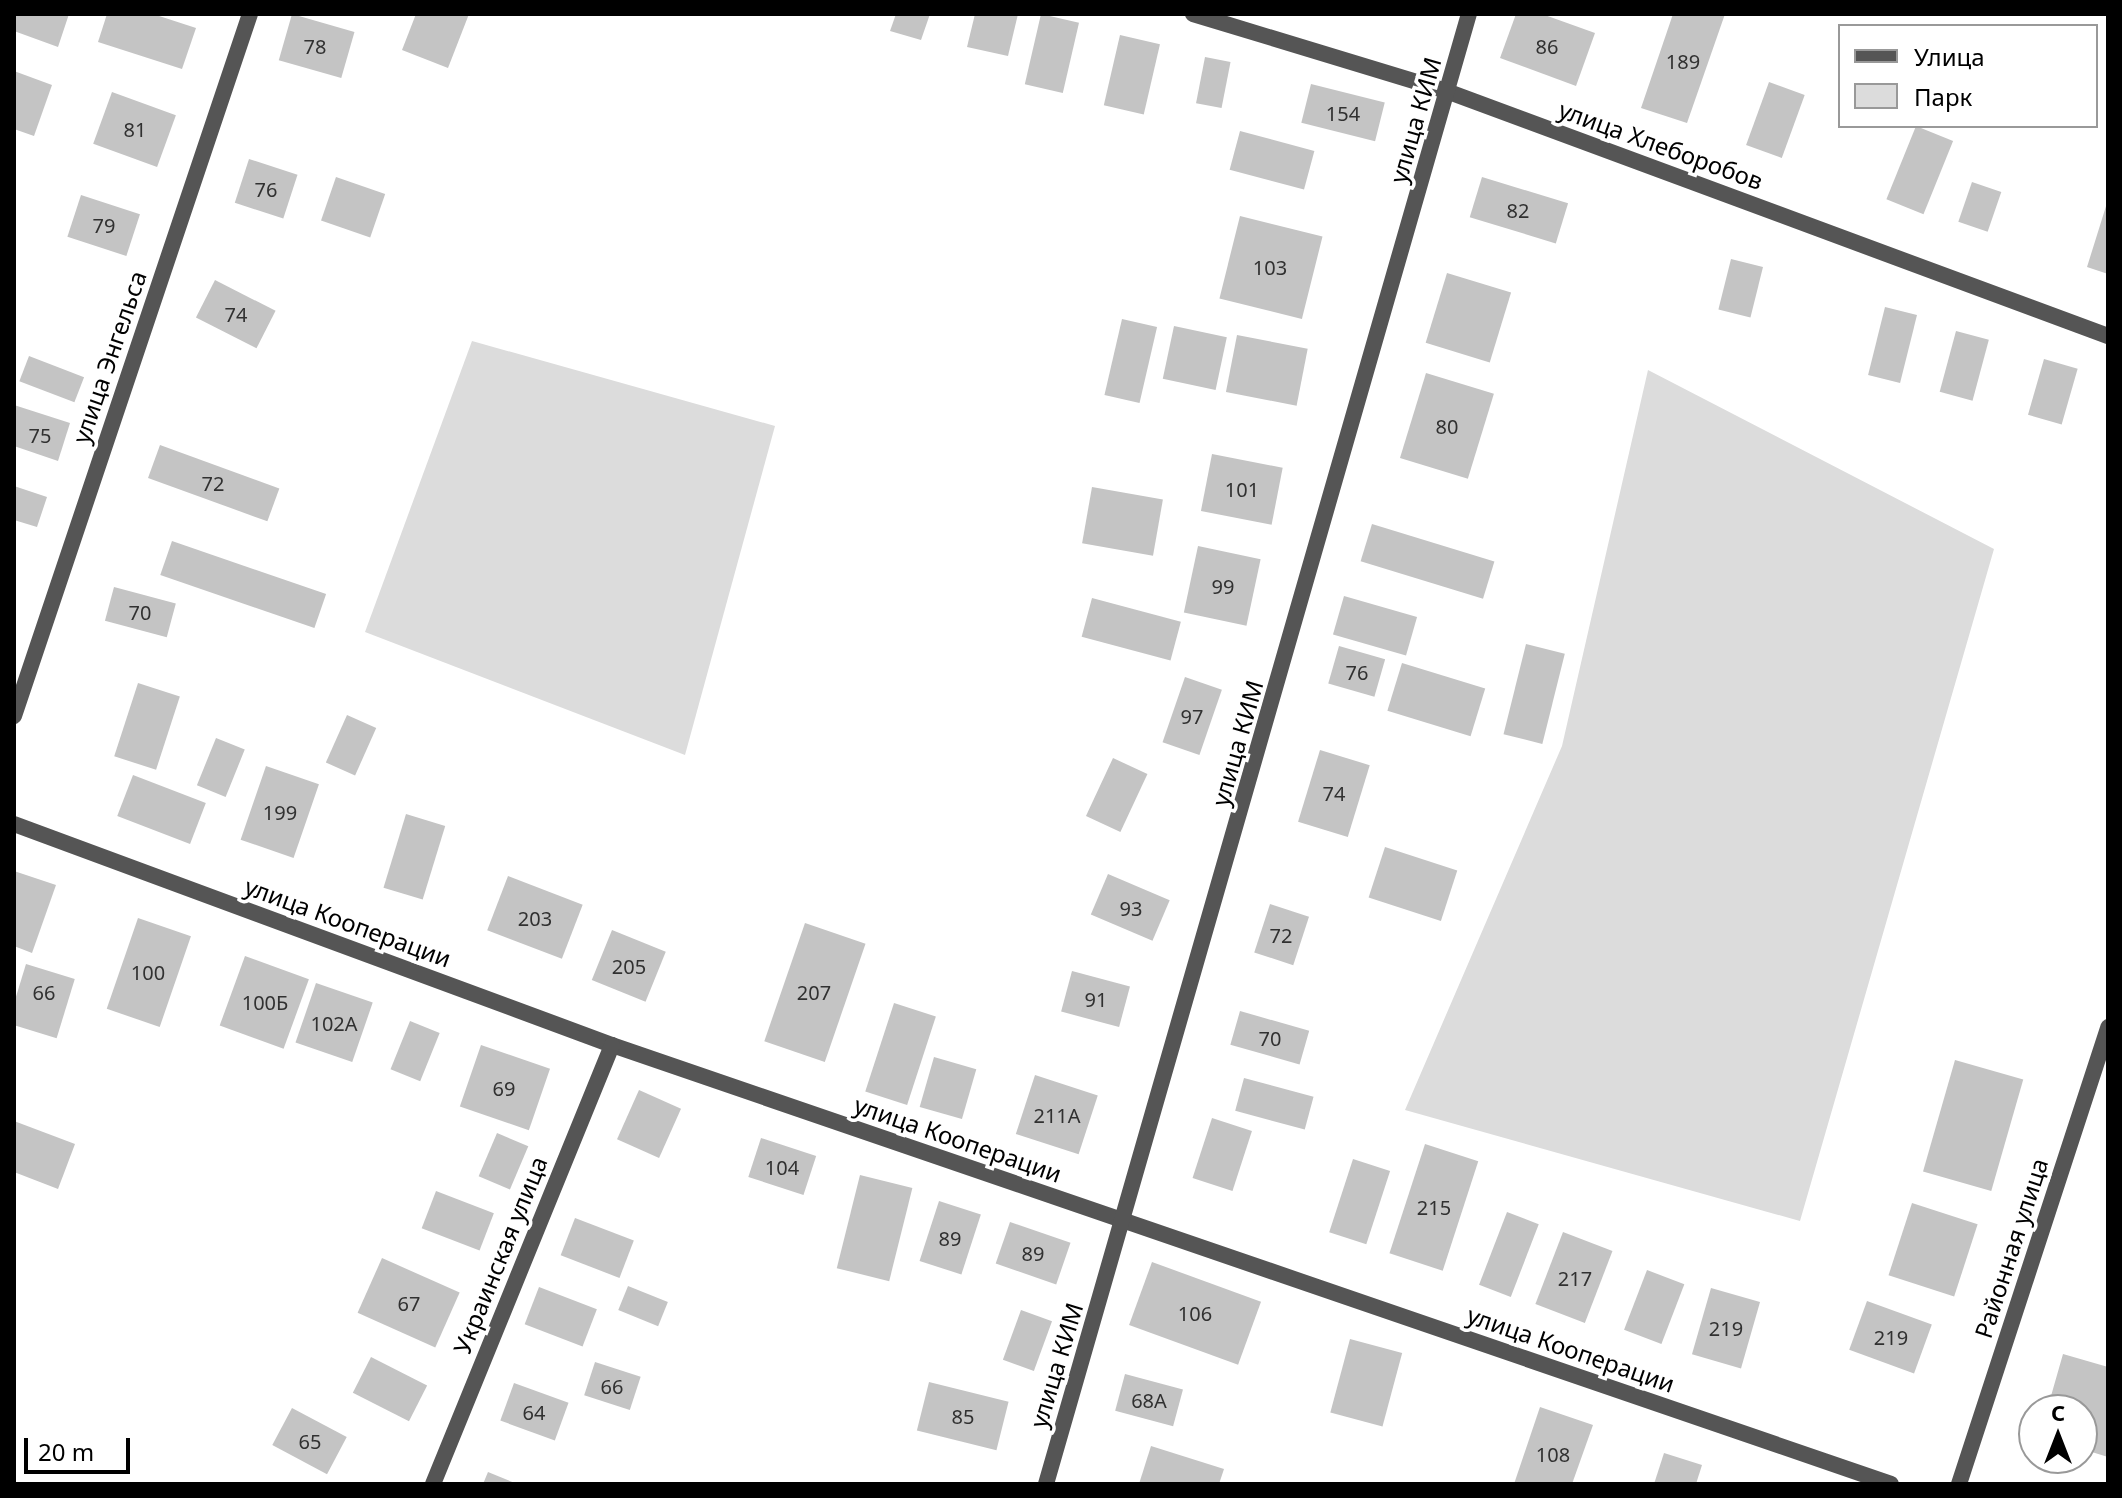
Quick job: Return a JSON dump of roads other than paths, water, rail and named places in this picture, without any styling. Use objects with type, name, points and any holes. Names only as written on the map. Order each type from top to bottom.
[{"type":"street","name":"улица Энгельса","points":[[14,716],[250,14]]},
{"type":"street","name":"улица Хлеборобов","points":[[1193,14],[1449,92],[2108,336]]},
{"type":"street","name":"улица КИМ","points":[[1046,1484],[1124,1222],[1469,14]]},
{"type":"street","name":"улица Кооперации","points":[[14,824],[612,1045],[1891,1484]]},
{"type":"street","name":"Районная улица","points":[[1959,1484],[2108,1027]]},
{"type":"street","name":"Украинская улица","points":[[433,1484],[612,1045]]}]
